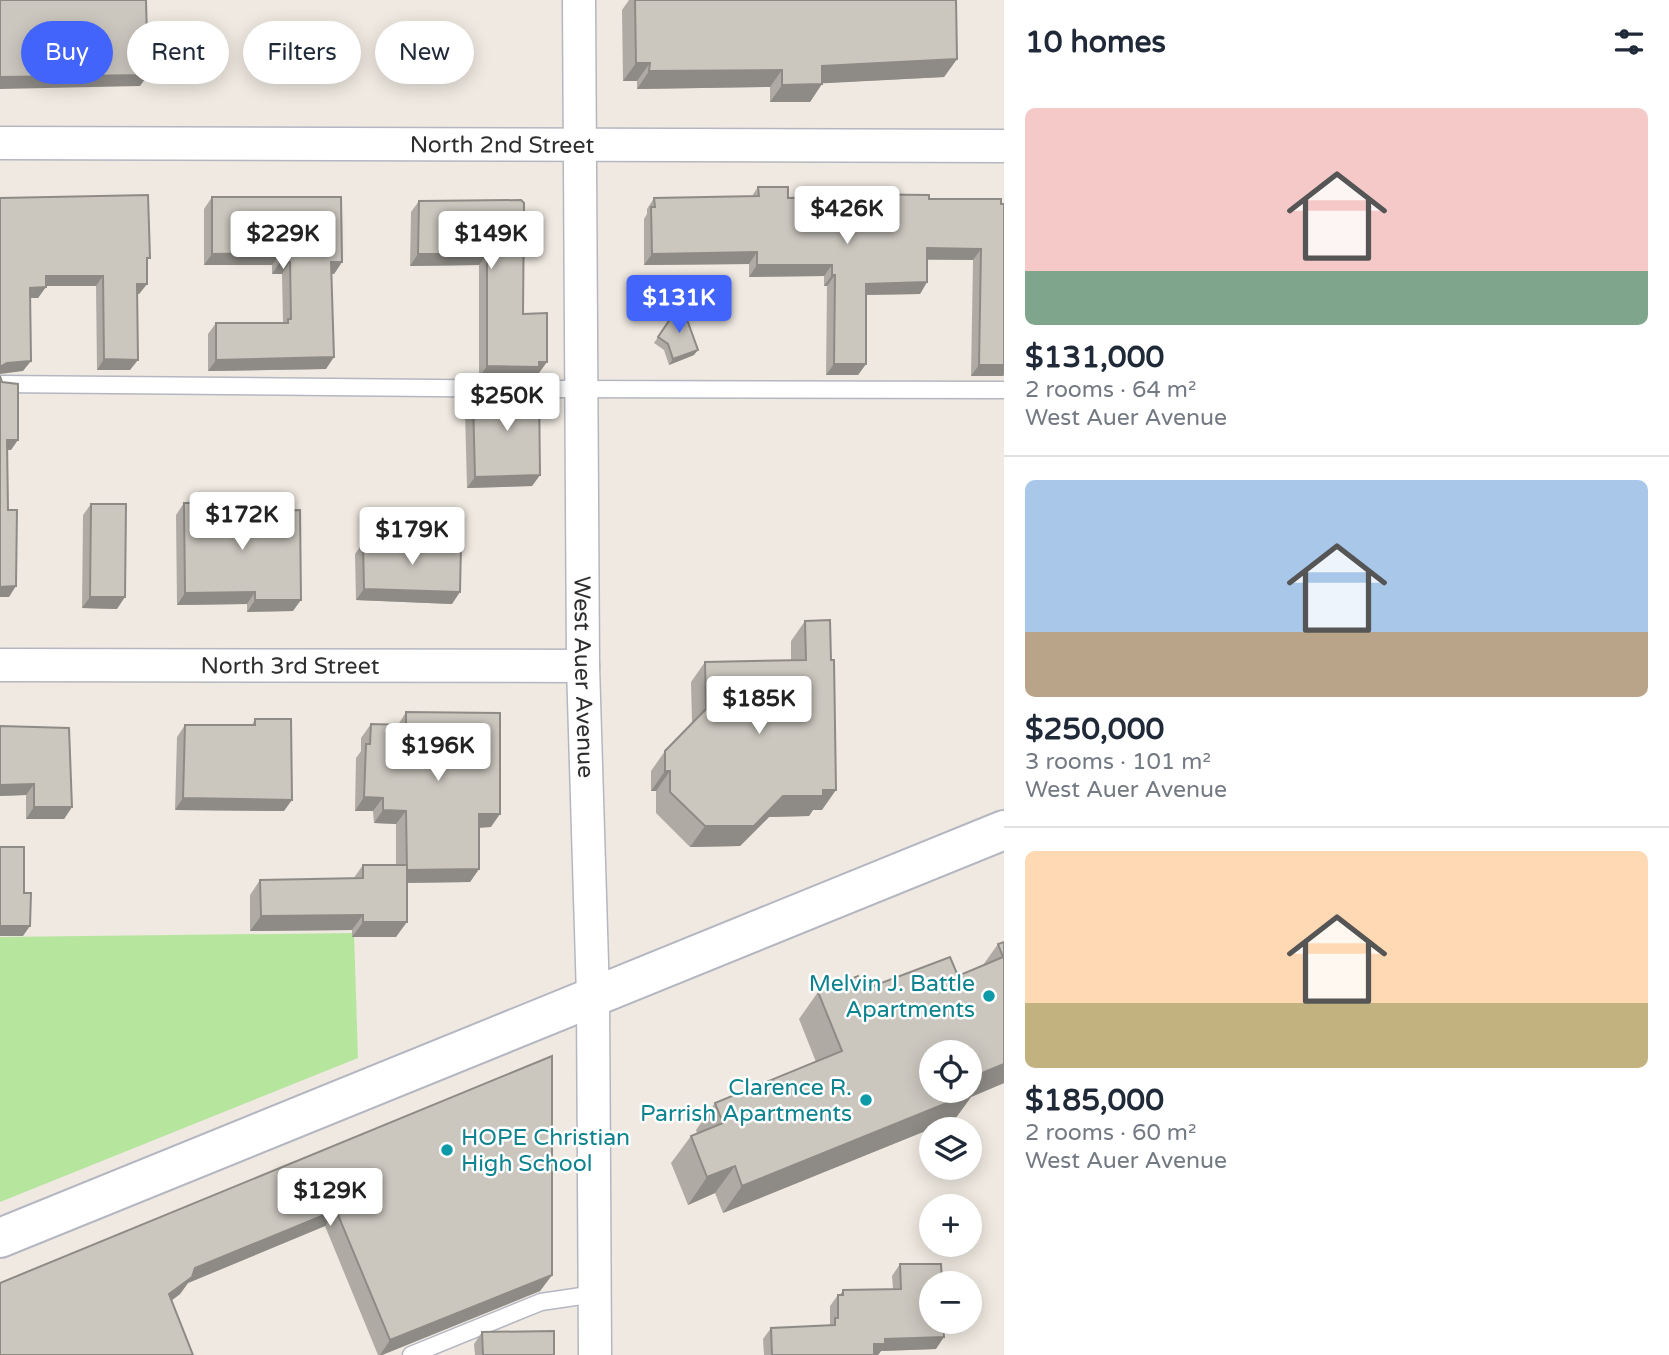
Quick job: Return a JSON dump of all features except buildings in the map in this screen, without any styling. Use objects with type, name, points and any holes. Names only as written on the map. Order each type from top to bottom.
[{"type":"main road","points":[[0,1238],[1004,830]]},
{"type":"street","name":"West Auer Avenue","points":[[579,0],[583,666],[593,996],[595,1355]]},
{"type":"street","name":"North 2nd Street","points":[[0,143],[580,147],[1004,146]]},
{"type":"street","name":"North 3rd Street","points":[[0,665],[583,666]]},
{"type":"lane","points":[[0,384],[580,390],[1004,390]]},
{"type":"lane","points":[[411,1355],[541,1302],[595,1294]]},
{"type":"green space","points":[[354,933],[358,1058],[0,1202],[0,937]]},
{"type":"place","name":"Melvin J. Battle Apartments","points":[[989,996]]},
{"type":"place","name":"Clarence R. Parrish Apartments","points":[[866,1100]]},
{"type":"place","name":"HOPE Christian High School","points":[[447,1150]]}]
